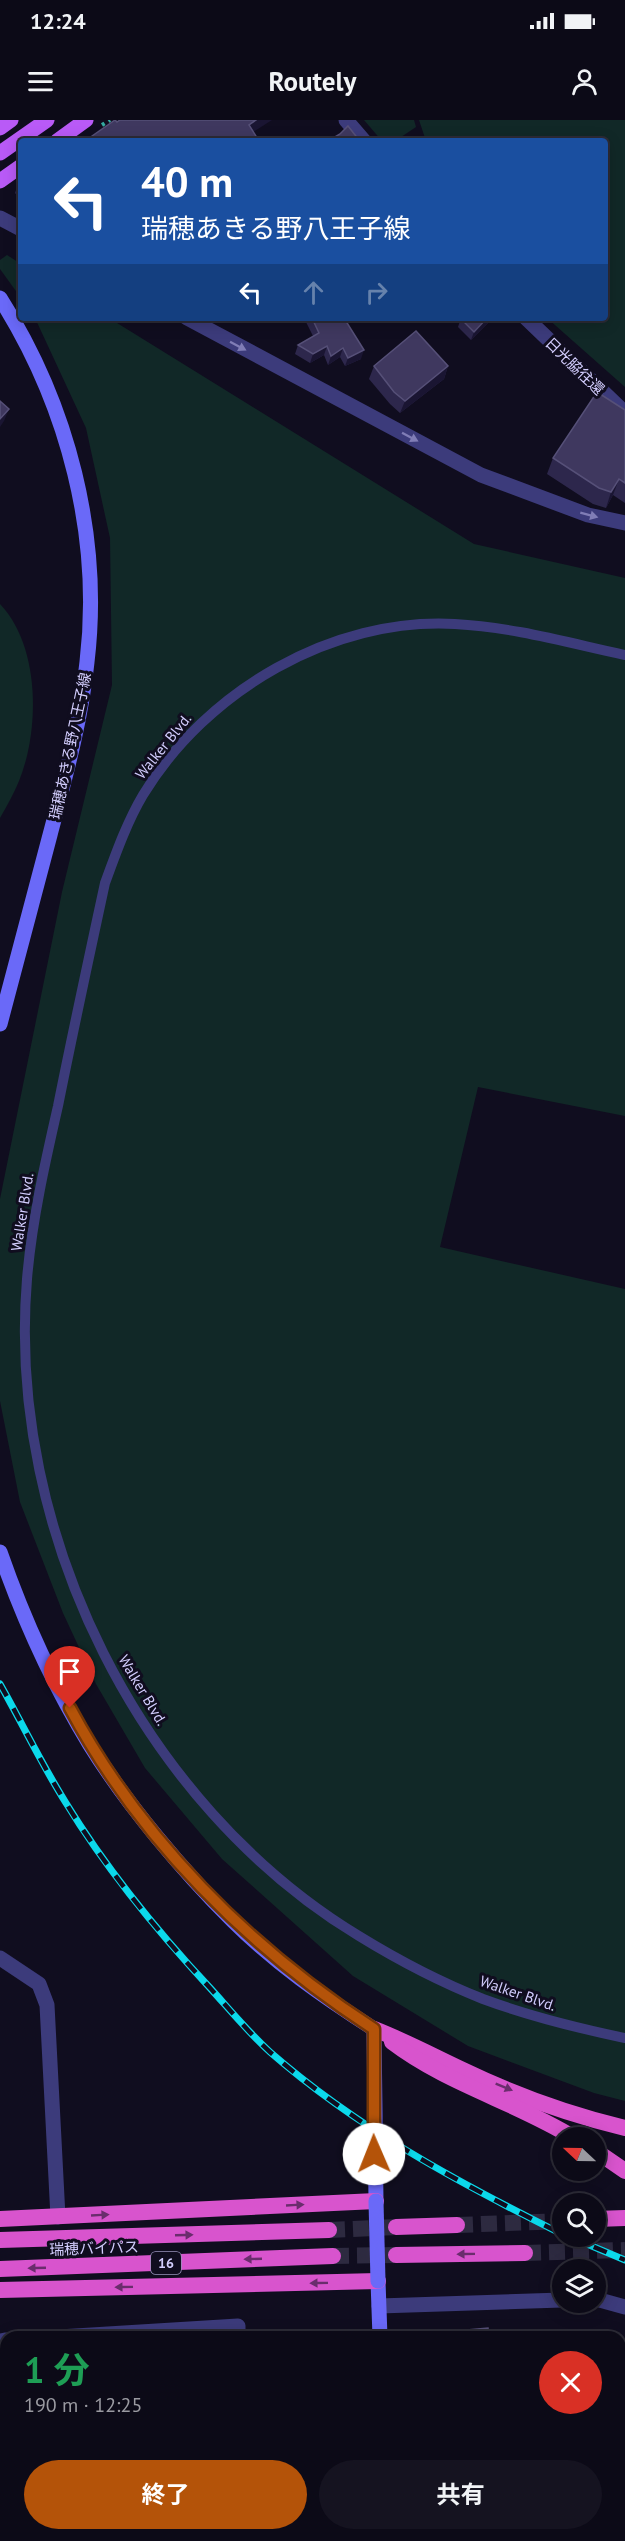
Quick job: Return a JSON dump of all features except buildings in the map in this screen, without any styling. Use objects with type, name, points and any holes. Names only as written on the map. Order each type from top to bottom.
[{"type":"highway","points":[[374,2029],[410,2043],[467,2072],[540,2102],[593,2121],[625,2128]]},
{"type":"highway","points":[[374,2029],[413,2058],[557,2127]]},
{"type":"highway","points":[[606,2158],[625,2171]]},
{"type":"highway","points":[[0,2218],[376,2201]]},
{"type":"highway","points":[[606,2219],[625,2218]]},
{"type":"highway","points":[[396,2227],[457,2225]]},
{"type":"highway","name":"瑞穂バイパス","points":[[0,2240],[329,2230]]},
{"type":"highway","points":[[396,2255],[525,2253]]},
{"type":"highway","name":"瑞穂バイパス","points":[[0,2269],[333,2256]]},
{"type":"highway","points":[[0,2290],[378,2281]]},
{"type":"main road","points":[[0,128],[11,120]]},
{"type":"main road","points":[[21,138],[47,120]]},
{"type":"main road","points":[[61,138],[86,120]]},
{"type":"main road","points":[[0,153],[18,140]]},
{"type":"main road","points":[[0,181],[18,168]]},
{"type":"main road","name":"瑞穂あきる野八王子線","points":[[0,298],[20,330],[63,433],[76,478],[90,556],[87,660],[74,740],[0,1024]]},
{"type":"main road","points":[[0,1552],[22,1611],[90,1746],[157,1837],[234,1921],[324,1997],[374,2029],[380,2331]]},
{"type":"street","points":[[346,120],[361,138]]},
{"type":"street","points":[[0,218],[18,227]]},
{"type":"street","points":[[193,321],[481,475],[588,515],[625,523]]},
{"type":"street","name":"日光脇往還","points":[[529,321],[625,413]]},
{"type":"street","points":[[0,1958],[39,1984],[47,2005],[58,2217]]},
{"type":"street","points":[[379,2306],[552,2300]]},
{"type":"street","points":[[606,2302],[625,2307]]},
{"type":"street","points":[[157,2331],[238,2326],[238,2331]]},
{"type":"lane","name":"Walker Blvd.","points":[[625,655],[496,628],[464,625],[413,625],[372,632],[327,645],[282,663],[246,686],[207,716],[171,755],[143,795],[122,837],[105,883],[39,1191],[27,1281],[26,1358],[31,1423],[45,1498],[65,1563],[93,1633],[134,1708],[179,1773],[220,1820],[263,1863],[310,1902],[355,1934],[408,1964],[483,1999],[567,2025],[625,2038]]},
{"type":"green space","points":[[364,120],[414,120],[416,127],[400,138],[379,138]]},
{"type":"green space","points":[[419,120],[625,120],[625,387],[550,321],[608,321],[608,138],[425,138]]},
{"type":"green space","points":[[7,255],[18,262],[18,294],[0,269],[0,260]]},
{"type":"green space","points":[[36,321],[114,321],[474,544],[625,578],[625,1116],[478,1087],[440,1247],[625,1289],[625,2101],[594,2093],[468,2046],[353,1976],[222,1859],[145,1768],[96,1684],[63,1613],[20,1502],[0,1401],[0,1199],[62,892],[112,685],[110,538],[86,428]]},
{"type":"green space","points":[[0,604],[13,622],[23,642],[29,665],[33,713],[26,760],[17,786],[0,818]]},
{"type":"tunnel","points":[[457,2225],[552,2221]]},
{"type":"tunnel","points":[[329,2230],[396,2227]]},
{"type":"tunnel","points":[[525,2253],[625,2250]]},
{"type":"tunnel","points":[[333,2256],[396,2255]]},
{"type":"railway","points":[[0,1684],[57,1789],[116,1876],[171,1945],[262,2045],[303,2080],[373,2130],[447,2174],[552,2229]]},
{"type":"railway","points":[[594,2247],[625,2260]]},
{"type":"route","points":[[70,1708],[90,1746],[157,1837],[234,1921],[277,1960],[324,1997],[374,2029],[374,2154]]}]
